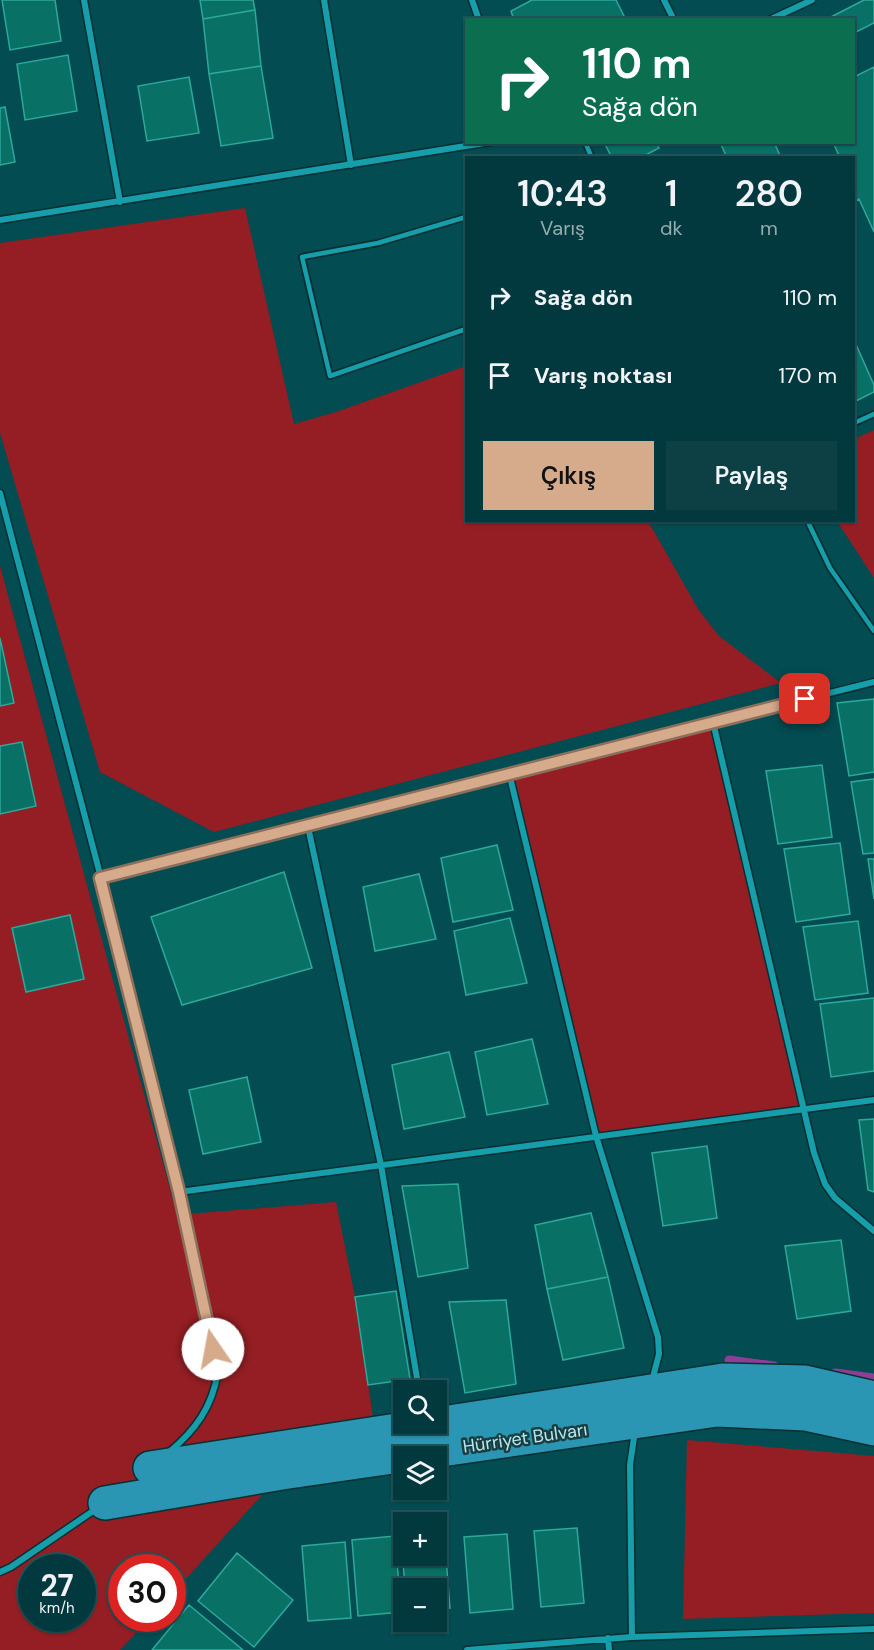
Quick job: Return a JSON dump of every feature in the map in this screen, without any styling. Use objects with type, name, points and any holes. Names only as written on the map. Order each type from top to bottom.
[{"type":"main road","name":"Hürriyet Bulvarı","points":[[643,1407],[723,1380],[805,1382],[874,1398]]},
{"type":"main road","name":"Hürriyet Bulvarı","points":[[153,1465],[427,1435],[643,1407],[805,1414],[874,1429]]},
{"type":"main road","name":"Hürriyet Bulvarı","points":[[109,1499],[282,1473],[427,1435]]},
{"type":"street","points":[[84,0],[120,202]]},
{"type":"street","points":[[324,0],[351,165]]},
{"type":"street","points":[[472,0],[479,18]]},
{"type":"street","points":[[664,0],[673,18]]},
{"type":"street","points":[[773,18],[812,0]]},
{"type":"street","points":[[0,220],[479,144]]},
{"type":"street","points":[[0,494],[179,1192],[218,1372],[214,1393],[207,1410],[181,1442],[153,1465]]},
{"type":"street","points":[[100,878],[874,682]]},
{"type":"street","points":[[713,722],[814,1154],[825,1184],[835,1198],[874,1231]]},
{"type":"street","points":[[509,773],[596,1136],[658,1337],[659,1354],[643,1407],[630,1465],[632,1637]]},
{"type":"street","points":[[308,826],[381,1165],[418,1380]]},
{"type":"street","points":[[179,1192],[874,1100]]},
{"type":"street","points":[[0,1572],[11,1567],[109,1499]]},
{"type":"street","points":[[467,1650],[608,1638],[874,1629]]},
{"type":"street","points":[[608,1638],[609,1650]]},
{"type":"lane","points":[[465,217],[378,243],[302,257],[330,376],[465,329]]},
{"type":"lane","points":[[855,423],[874,414]]},
{"type":"lane","points":[[808,522],[830,568],[874,631]]},
{"type":"shaded area","points":[[245,208],[294,424],[336,412],[465,366],[465,522],[649,522],[698,609],[719,636],[781,683],[214,832],[100,772],[0,433],[0,243]]},
{"type":"shaded area","points":[[874,430],[874,578],[838,522],[855,522],[855,439]]},
{"type":"shaded area","points":[[0,566],[177,1215],[336,1202],[355,1297],[373,1417],[282,1473],[186,1579],[186,1554],[108,1554],[108,1632],[137,1632],[120,1650],[0,1650]]},
{"type":"shaded area","points":[[713,722],[803,1110],[596,1136],[509,773]]},
{"type":"shaded area","points":[[687,1440],[874,1456],[874,1613],[683,1619]]},
{"type":"building","points":[[2,0],[55,0],[61,41],[10,50]]},
{"type":"building","points":[[200,0],[253,0],[255,10],[203,19]]},
{"type":"building","points":[[532,0],[616,0],[625,18],[513,18],[511,11]]},
{"type":"building","points":[[864,0],[874,0],[874,23],[855,32],[855,18],[829,18]]},
{"type":"building","points":[[255,10],[261,66],[209,74],[203,19]]},
{"type":"building","points":[[68,55],[77,111],[25,120],[17,64]]},
{"type":"building","points":[[261,66],[273,138],[221,146],[209,74]]},
{"type":"building","points":[[874,67],[874,232],[859,199],[855,201],[855,156],[839,156],[834,144],[855,144],[855,76]]},
{"type":"building","points":[[189,77],[199,133],[147,141],[138,86]]},
{"type":"building","points":[[5,107],[15,162],[0,165],[0,108]]},
{"type":"building","points":[[605,144],[657,144],[659,148],[644,156],[611,156]]},
{"type":"building","points":[[721,144],[775,144],[780,156],[726,156]]},
{"type":"building","points":[[855,342],[874,385],[874,392],[855,402]]},
{"type":"building","points":[[0,638],[14,703],[0,706]]},
{"type":"building","points":[[874,699],[874,772],[849,776],[837,703]]},
{"type":"building","points":[[22,742],[36,806],[0,814],[0,746]]},
{"type":"building","points":[[822,765],[832,837],[778,844],[766,771]]},
{"type":"building","points":[[874,779],[874,853],[863,854],[851,782]]},
{"type":"building","points":[[840,843],[850,914],[796,922],[784,849]]},
{"type":"building","points":[[497,845],[513,910],[453,922],[441,858]]},
{"type":"building","points":[[868,859],[874,859],[874,899]]},
{"type":"building","points":[[284,872],[312,968],[182,1005],[151,917]]},
{"type":"building","points":[[419,874],[436,939],[375,951],[363,887]]},
{"type":"building","points":[[70,915],[84,979],[26,992],[12,928]]},
{"type":"building","points":[[510,918],[527,983],[466,995],[454,931]]},
{"type":"building","points":[[858,921],[868,993],[815,1000],[803,927]]},
{"type":"building","points":[[874,998],[874,1071],[831,1077],[820,1004]]},
{"type":"building","points":[[532,1039],[548,1104],[487,1115],[475,1052]]},
{"type":"building","points":[[449,1052],[465,1117],[404,1129],[392,1065]]},
{"type":"building","points":[[247,1077],[261,1142],[203,1154],[189,1090]]},
{"type":"building","points":[[874,1119],[874,1192],[868,1190],[859,1120]]},
{"type":"building","points":[[707,1146],[717,1218],[663,1226],[652,1153]]},
{"type":"building","points":[[458,1184],[468,1268],[418,1277],[402,1186]]},
{"type":"building","points":[[591,1213],[608,1277],[547,1289],[535,1225]]},
{"type":"building","points":[[841,1240],[851,1311],[797,1319],[785,1246]]},
{"type":"building","points":[[608,1277],[624,1348],[563,1360],[547,1289]]},
{"type":"building","points":[[396,1291],[410,1379],[368,1385],[355,1297]]},
{"type":"building","points":[[506,1300],[516,1384],[465,1393],[449,1302]]},
{"type":"building","points":[[577,1528],[584,1603],[541,1607],[534,1531]]},
{"type":"building","points":[[507,1534],[513,1609],[470,1613],[464,1537]]},
{"type":"building","points":[[393,1536],[393,1566],[397,1566],[398,1578],[393,1578],[393,1613],[358,1616],[352,1540]]},
{"type":"building","points":[[345,1542],[351,1618],[308,1621],[302,1546]]},
{"type":"building","points":[[237,1553],[293,1600],[254,1647],[198,1601]]},
{"type":"building","points":[[403,1566],[447,1566],[450,1608],[447,1608],[447,1578],[404,1578]]},
{"type":"building","points":[[189,1605],[243,1650],[152,1650],[167,1632],[186,1632],[186,1609]]},
{"type":"waterway","points":[[729,1360],[774,1366]]},
{"type":"waterway","points":[[835,1373],[874,1378]]},
{"type":"route","points":[[213,1349],[179,1192],[100,878],[805,699]]}]
